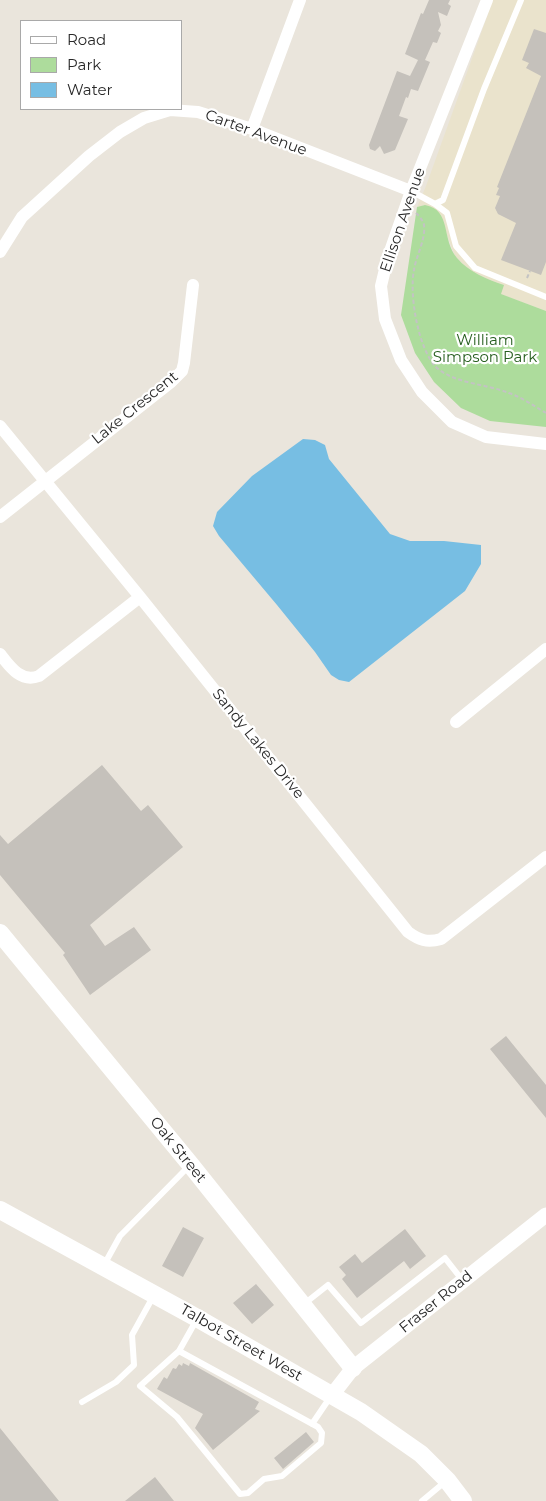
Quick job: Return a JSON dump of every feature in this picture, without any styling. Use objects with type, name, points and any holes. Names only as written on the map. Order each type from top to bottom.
[{"type":"main road","name":"Oak Street","points":[[0,933],[190,1164],[353,1368]]},
{"type":"main road","name":"Talbot Street West","points":[[0,1210],[197,1318],[360,1412],[421,1454],[447,1480],[463,1501]]},
{"type":"street","points":[[252,129],[300,0]]},
{"type":"street","name":"Ellison Avenue","points":[[486,0],[411,191],[388,257],[381,286],[385,319],[401,360],[422,392],[452,422],[486,437],[546,444]]},
{"type":"street","name":"Carter Avenue","points":[[0,252],[22,217],[89,156],[120,132],[144,118],[170,110],[198,112],[252,129],[411,191]]},
{"type":"street","name":"Lake Crescent","points":[[0,517],[171,382],[182,371],[186,354],[193,285]]},
{"type":"street","name":"Sandy Lakes Drive","points":[[0,426],[140,597],[408,932],[419,940],[432,942],[441,939],[546,856]]},
{"type":"street","points":[[0,654],[16,674],[25,678],[39,676],[140,597]]},
{"type":"street","points":[[456,722],[546,650]]},
{"type":"street","name":"Fraser Road","points":[[332,1395],[353,1368],[546,1215]]},
{"type":"lane","points":[[435,204],[443,200],[484,89],[521,0]]},
{"type":"lane","points":[[411,191],[447,213],[456,246],[475,268],[546,297]]},
{"type":"lane","points":[[103,1266],[120,1236],[190,1164]]},
{"type":"lane","points":[[303,1305],[328,1284],[361,1322],[445,1258],[463,1281]]},
{"type":"lane","points":[[82,1402],[116,1382],[134,1365],[132,1334],[154,1294]]},
{"type":"lane","points":[[179,1351],[318,1427],[322,1433],[321,1443],[282,1476],[264,1479],[248,1493],[240,1494],[178,1417],[140,1386],[179,1351],[197,1318]]},
{"type":"lane","points":[[312,1424],[332,1395]]},
{"type":"lane","points":[[422,1501],[447,1480]]},
{"type":"path","points":[[414,212],[421,218],[424,227],[413,272],[413,290],[418,325],[430,358],[437,367],[449,375],[509,392],[546,414]]},
{"type":"path","points":[[527,278],[530,271]]},
{"type":"shaded area","points":[[493,0],[546,0],[546,311],[500,294],[503,285],[468,269],[455,256],[445,230],[425,205],[417,207]]},
{"type":"green space","name":"William Simpson Park","points":[[425,205],[433,208],[443,219],[452,250],[462,263],[478,274],[504,285],[501,294],[546,311],[546,427],[490,421],[461,408],[434,382],[415,353],[401,315],[417,207]]},
{"type":"water","points":[[303,439],[315,440],[325,445],[329,459],[390,534],[410,541],[444,541],[481,545],[481,564],[465,591],[349,682],[339,680],[331,675],[315,652],[219,536],[213,526],[217,512],[252,476]]},
{"type":"building","points":[[429,0],[450,0],[448,4],[451,6],[447,16],[438,12],[441,25],[438,31],[441,33],[437,43],[433,42],[425,60],[430,62],[418,91],[411,89],[408,98],[406,97],[399,116],[408,119],[395,150],[384,154],[380,146],[375,151],[370,149],[369,145],[397,71],[410,76],[418,60],[405,54],[421,13],[423,14]]},
{"type":"building","points":[[534,29],[546,33],[546,262],[541,275],[501,260],[516,223],[498,214],[495,208],[500,196],[496,195],[499,188],[497,187],[541,76],[526,68],[529,63],[522,60]]},
{"type":"building","points":[[102,765],[141,811],[148,805],[183,847],[90,925],[105,946],[134,927],[151,950],[90,995],[63,955],[65,953],[0,875],[0,835],[8,844]]},
{"type":"building","points":[[506,1036],[546,1085],[546,1118],[490,1049]]},
{"type":"building","points":[[183,1227],[204,1238],[183,1277],[162,1266]]},
{"type":"building","points":[[405,1229],[426,1256],[410,1269],[404,1261],[357,1298],[342,1279],[346,1275],[339,1267],[355,1254],[362,1263]]},
{"type":"building","points":[[256,1284],[274,1305],[252,1324],[233,1303]]},
{"type":"building","points":[[183,1363],[189,1366],[190,1363],[259,1402],[255,1409],[260,1411],[213,1450],[195,1428],[203,1414],[157,1389],[164,1377],[167,1379],[173,1368],[176,1369],[179,1364],[182,1366]]},
{"type":"building","points":[[0,1428],[59,1501],[0,1501]]},
{"type":"building","points":[[306,1432],[314,1442],[283,1469],[274,1458]]},
{"type":"building","points":[[155,1477],[174,1501],[125,1501]]}]
